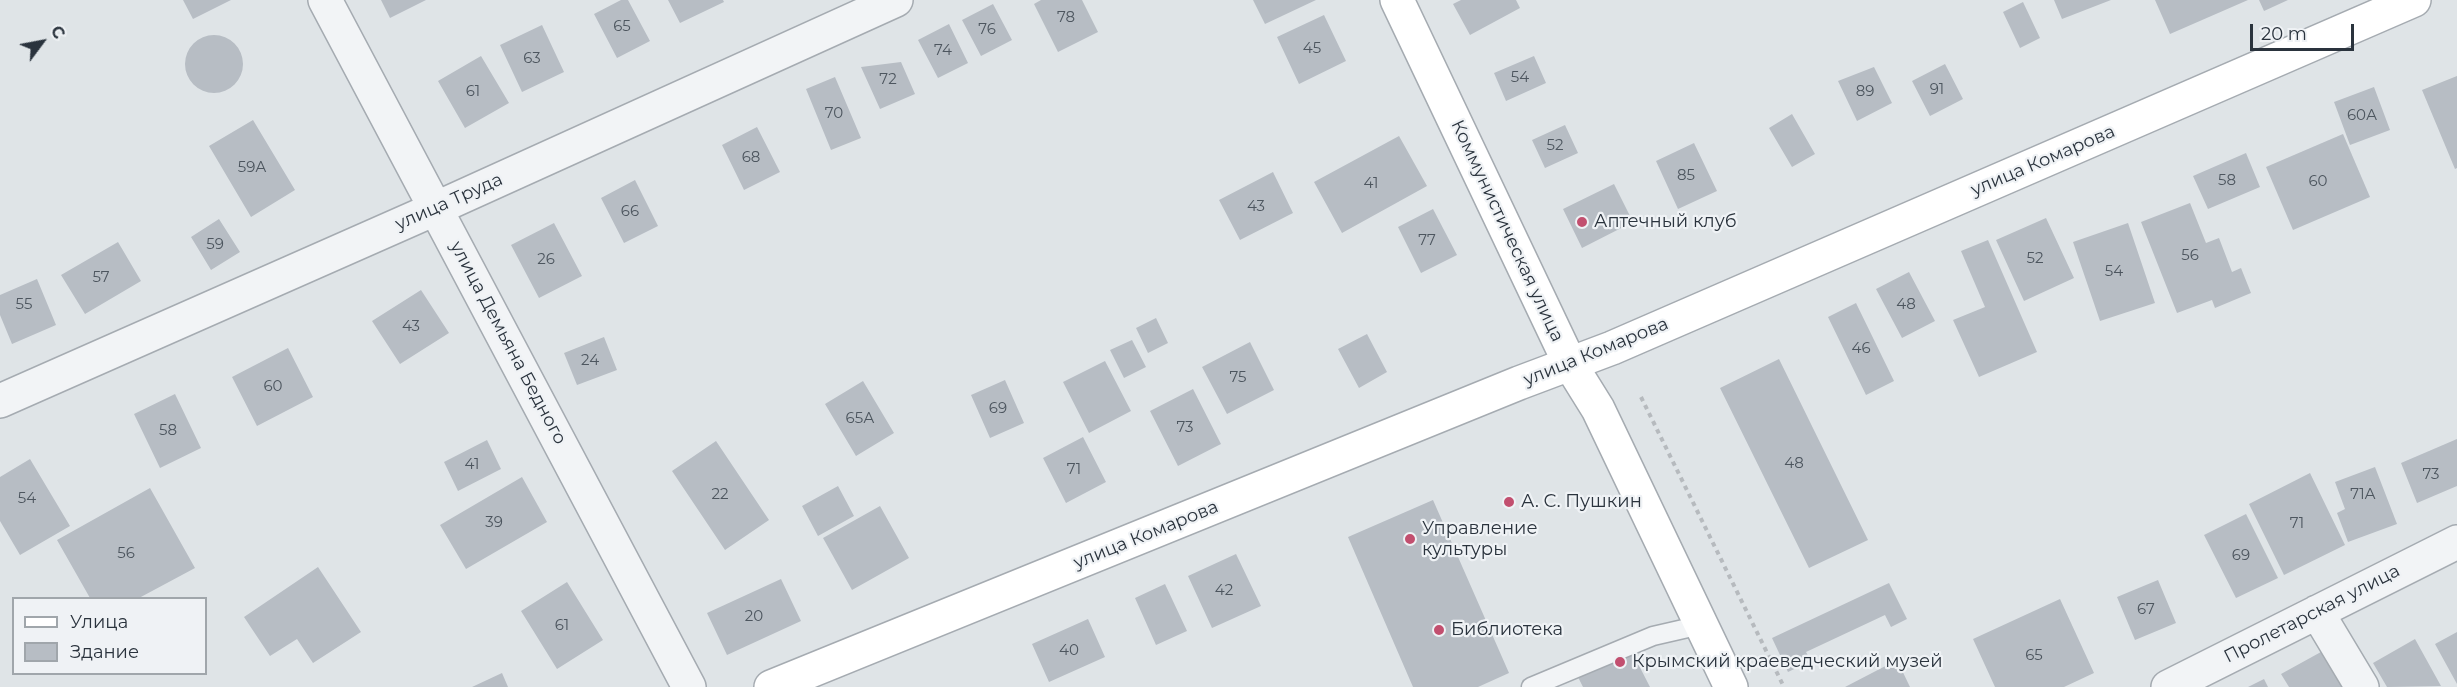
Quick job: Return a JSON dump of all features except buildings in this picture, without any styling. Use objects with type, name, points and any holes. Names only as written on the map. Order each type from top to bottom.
[{"type":"main road","name":"Коммунистическая улица","points":[[1397,0],[1570,364],[1598,409],[1731,687]]},
{"type":"main road","name":"улица Комарова","points":[[771,687],[1623,343],[2414,0]]},
{"type":"street","name":"улица Демьяна Бедного","points":[[326,0],[689,687]]},
{"type":"street","name":"улица Труда","points":[[0,401],[437,208],[896,0]]},
{"type":"street","name":"Пролетарская улица","points":[[2170,686],[2457,542]]},
{"type":"street","points":[[2317,612],[2362,687]]},
{"type":"lane","points":[[1531,687],[1653,636],[1701,625]]},
{"type":"path","points":[[1641,397],[1784,687]]},
{"type":"place","name":"Аптечный клуб","points":[[1582,222]]},
{"type":"place","name":"А. С. Пушкин","points":[[1509,502]]},
{"type":"place","name":"Управление культуры","points":[[1410,539]]},
{"type":"place","name":"Библиотека","points":[[1439,630]]},
{"type":"place","name":"Крымский краеведческий музей","points":[[1620,662]]}]
